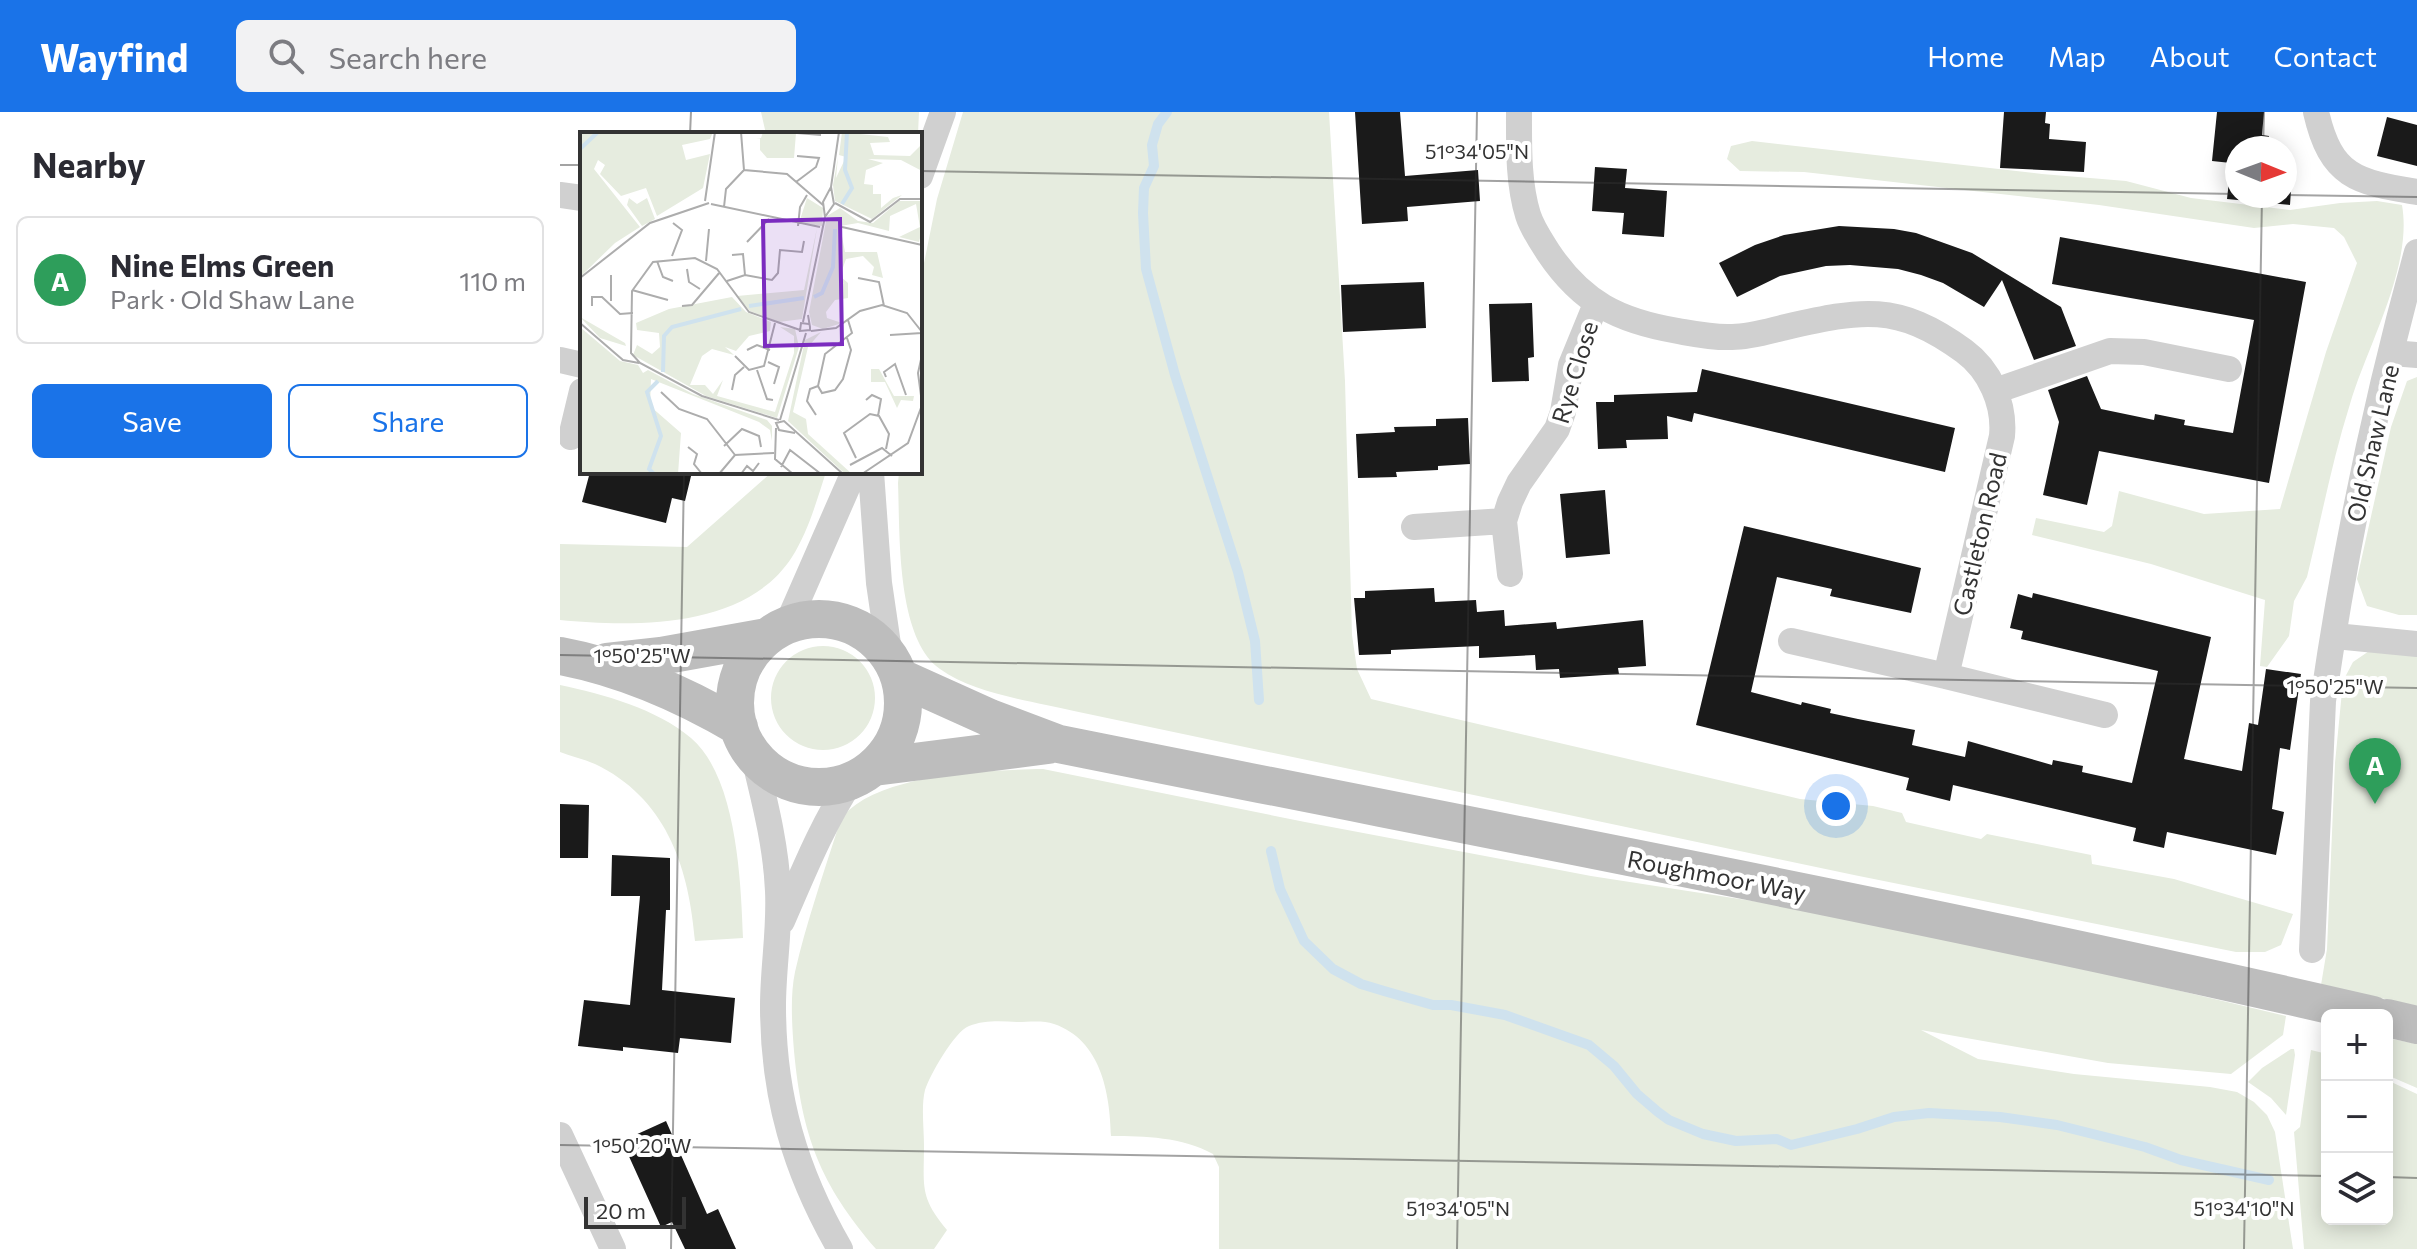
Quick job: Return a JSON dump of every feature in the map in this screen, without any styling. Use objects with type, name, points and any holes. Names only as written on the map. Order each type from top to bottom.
[{"type":"main road","name":"Roughmoor Way","points":[[578,659],[661,656],[777,631],[809,619],[836,620],[861,629],[882,646],[894,668],[990,718],[1059,744],[1878,907],[2346,1009]]},
{"type":"main road","points":[[746,740],[735,698],[740,675],[750,654],[777,631]]},
{"type":"main road","name":"Roughmoor Way","points":[[578,659],[661,686],[701,705],[746,740],[759,762],[777,776],[799,785],[826,787],[863,774],[955,755],[1059,744]]},
{"type":"main road","points":[[863,774],[892,746],[902,721],[903,695],[894,668]]},
{"type":"main road","points":[[2393,1019],[2417,1025]]},
{"type":"street","points":[[922,170],[943,112]]},
{"type":"street","name":"Castleton Road","points":[[1519,112],[1520,163],[1528,215],[1555,263],[1574,287],[1596,304],[1631,321],[1692,334],[1733,337],[1852,313],[1905,319],[1931,330],[1970,355],[1983,370],[2002,412],[2002,436],[1946,676]]},
{"type":"street","points":[[2316,112],[2327,150],[2338,165],[2370,183],[2417,192]]},
{"type":"street","points":[[560,195],[580,198]]},
{"type":"street","name":"Old Shaw Lane","points":[[2312,950],[2323,701],[2359,496],[2405,354],[2417,252]]},
{"type":"street","name":"Rye Close","points":[[1510,574],[1504,521],[1519,483],[1557,429],[1571,365],[1596,304]]},
{"type":"street","points":[[1995,391],[2110,351],[2144,352],[2229,369]]},
{"type":"street","points":[[560,360],[580,365]]},
{"type":"street","points":[[571,437],[580,399]]},
{"type":"street","points":[[777,631],[853,474]]},
{"type":"street","points":[[871,474],[878,568],[894,668]]},
{"type":"street","points":[[1414,527],[1504,521]]},
{"type":"street","points":[[2335,636],[2417,644]]},
{"type":"street","points":[[1791,641],[2105,715]]},
{"type":"street","points":[[746,740],[775,852],[780,927],[773,1004],[779,1086],[787,1130],[800,1171],[840,1249]]},
{"type":"street","points":[[780,927],[833,808],[863,774]]},
{"type":"street","points":[[560,1135],[613,1249]]},
{"type":"shaded area","points":[[761,112],[919,112],[918,132],[766,132]]},
{"type":"shaded area","points":[[963,112],[1329,112],[1345,381],[1352,635],[1357,669],[1371,699],[1800,799],[1873,806],[1902,813],[1906,822],[1981,839],[1987,834],[2091,855],[2092,864],[2174,879],[2293,914],[2281,945],[2265,952],[2236,952],[1023,700],[954,678],[926,654],[915,634],[908,610],[903,583],[898,483],[899,474],[922,474],[922,273],[937,199]]},
{"type":"shaded area","points":[[1752,141],[2126,181],[2191,198],[2225,202],[2225,208],[2290,210],[2377,201],[2402,205],[2404,229],[2395,280],[2344,425],[2307,577],[2294,601],[2289,636],[2267,667],[2260,666],[2265,600],[2151,564],[2032,535],[2036,518],[2104,532],[2112,526],[2119,491],[2204,514],[2280,509],[2326,352],[2357,263],[2344,237],[2334,228],[2293,224],[2254,228],[2099,205],[1804,172],[1740,171],[1727,159],[1731,146]]},
{"type":"shaded area","points":[[2417,377],[2417,615],[2399,615],[2367,606],[2357,579],[2391,427],[2407,381]]},
{"type":"shaded area","points":[[770,474],[825,474],[807,527],[792,557],[772,581],[747,598],[718,610],[654,622],[560,620],[560,544],[687,547]]},
{"type":"shaded area","points":[[823,646],[843,650],[860,661],[871,678],[875,698],[871,718],[860,735],[843,746],[823,750],[803,746],[786,735],[775,718],[771,698],[775,678],[786,661],[803,650]]},
{"type":"shaded area","points":[[2375,647],[2417,652],[2417,1006],[2321,985],[2327,949],[2335,763],[2343,681],[2353,662]]},
{"type":"shaded area","points":[[560,685],[646,711],[691,738],[706,755],[718,778],[734,832],[743,938],[695,941],[681,865],[659,819],[624,782],[596,765],[560,752]]},
{"type":"shaded area","points":[[1043,769],[1591,876],[1772,904],[2088,969],[2286,1016],[2283,1035],[2231,1074],[2108,1063],[1921,1030],[1978,1059],[2074,1074],[2210,1087],[2237,1092],[2254,1102],[2267,1115],[2275,1132],[2293,1249],[1219,1249],[1219,1167],[1213,1154],[1176,1141],[1111,1136],[1105,1086],[1100,1070],[1083,1042],[1050,1023],[999,1021],[969,1026],[956,1036],[925,1090],[925,1190],[932,1209],[947,1230],[934,1249],[876,1249],[841,1203],[817,1158],[802,1109],[794,1051],[792,1001],[795,972],[837,831],[849,810],[889,788],[942,776]]},
{"type":"shaded area","points":[[2393,1039],[2417,1044],[2417,1088],[2393,1078]]},
{"type":"shaded area","points":[[2294,1049],[2295,1055],[2286,1115],[2271,1098],[2248,1082],[2262,1068]]},
{"type":"shaded area","points":[[2311,1050],[2321,1052],[2321,1225],[2393,1225],[2393,1083],[2417,1094],[2417,1249],[2304,1249],[2294,1132],[2300,1127]]},
{"type":"building","points":[[1355,112],[1400,112],[1405,176],[1478,170],[1480,201],[1407,207],[1408,221],[1362,224]]},
{"type":"building","points":[[2004,112],[2046,112],[2045,123],[2050,124],[2049,139],[2086,142],[2084,172],[2000,168]]},
{"type":"building","points":[[2217,112],[2264,112],[2262,135],[2269,136],[2225,136],[2225,162],[2212,161]]},
{"type":"building","points":[[2387,117],[2417,125],[2417,166],[2377,156]]},
{"type":"building","points":[[1595,167],[1627,169],[1625,188],[1667,191],[1664,237],[1622,234],[1624,213],[1592,211]]},
{"type":"building","points":[[1839,226],[1916,233],[1972,253],[2061,307],[2076,346],[2034,360],[2002,280],[1984,307],[1943,283],[1921,275],[1898,269],[1850,265],[1826,266],[1780,276],[1737,297],[1719,263],[1784,235]]},
{"type":"building","points":[[2060,237],[2306,282],[2269,483],[2099,451],[2087,505],[2043,495],[2059,422],[2048,390],[2087,376],[2101,409],[2154,420],[2155,414],[2185,420],[2184,425],[2233,433],[2254,320],[2052,284]]},
{"type":"building","points":[[1424,282],[1426,328],[1343,332],[1341,285]]},
{"type":"building","points":[[1532,303],[1534,357],[1528,358],[1529,381],[1492,382],[1489,304]]},
{"type":"building","points":[[1702,369],[1955,428],[1945,472],[1694,413],[1692,422],[1667,416],[1668,439],[1626,440],[1627,448],[1598,449],[1596,402],[1614,402],[1614,395],[1697,392]]},
{"type":"building","points":[[1468,418],[1470,464],[1438,466],[1438,470],[1396,472],[1397,477],[1358,478],[1356,434],[1395,432],[1394,427],[1436,426],[1436,419]]},
{"type":"building","points":[[589,474],[692,474],[685,501],[672,498],[666,523],[582,502]]},
{"type":"building","points":[[1605,490],[1610,554],[1566,558],[1560,494]]},
{"type":"building","points":[[1744,526],[1921,568],[1911,613],[1830,596],[1832,589],[1777,577],[1751,692],[1831,709],[1830,713],[1915,730],[1912,745],[1965,757],[1968,741],[2052,765],[2053,760],[2083,766],[2082,772],[2132,783],[2158,671],[2021,639],[2023,631],[2010,628],[2018,594],[2032,598],[2033,593],[2211,637],[2184,759],[2242,771],[2249,723],[2258,725],[2266,669],[2301,674],[2290,750],[2280,748],[2272,809],[2284,812],[2276,855],[2167,832],[2164,848],[2133,841],[2136,828],[1953,785],[1950,801],[1906,790],[1909,778],[1696,725]]},
{"type":"building","points":[[1434,588],[1435,602],[1476,600],[1477,612],[1504,610],[1505,626],[1556,622],[1557,629],[1643,620],[1646,666],[1618,668],[1619,674],[1560,678],[1559,669],[1536,670],[1535,655],[1479,658],[1479,646],[1391,650],[1391,654],[1359,655],[1354,598],[1365,598],[1365,591]]},
{"type":"building","points":[[560,804],[589,805],[588,858],[560,858]]},
{"type":"building","points":[[612,855],[670,858],[670,910],[666,910],[662,990],[735,998],[731,1043],[680,1038],[678,1053],[578,1046],[584,1000],[630,1005],[640,896],[611,896]]},
{"type":"building","points":[[666,1121],[707,1214],[718,1209],[736,1249],[685,1249],[672,1222],[661,1227],[622,1141]]},
{"type":"waterway","points":[[1167,112],[1158,124],[1152,145],[1154,166],[1144,188],[1146,269],[1175,375],[1238,572],[1255,641],[1259,700]]},
{"type":"waterway","points":[[1271,851],[1280,889],[1304,941],[1333,969],[1361,984],[1384,991],[1433,1005],[1451,1005],[1505,1015],[1589,1045],[1658,1112],[1703,1134],[1736,1141],[1777,1139],[1791,1145],[1894,1117],[1929,1113],[2000,1117],[2057,1125],[2145,1147],[2181,1160],[2269,1180]]},
{"type":"place","name":"Nine Elms Green","points":[[2375,804]]}]
